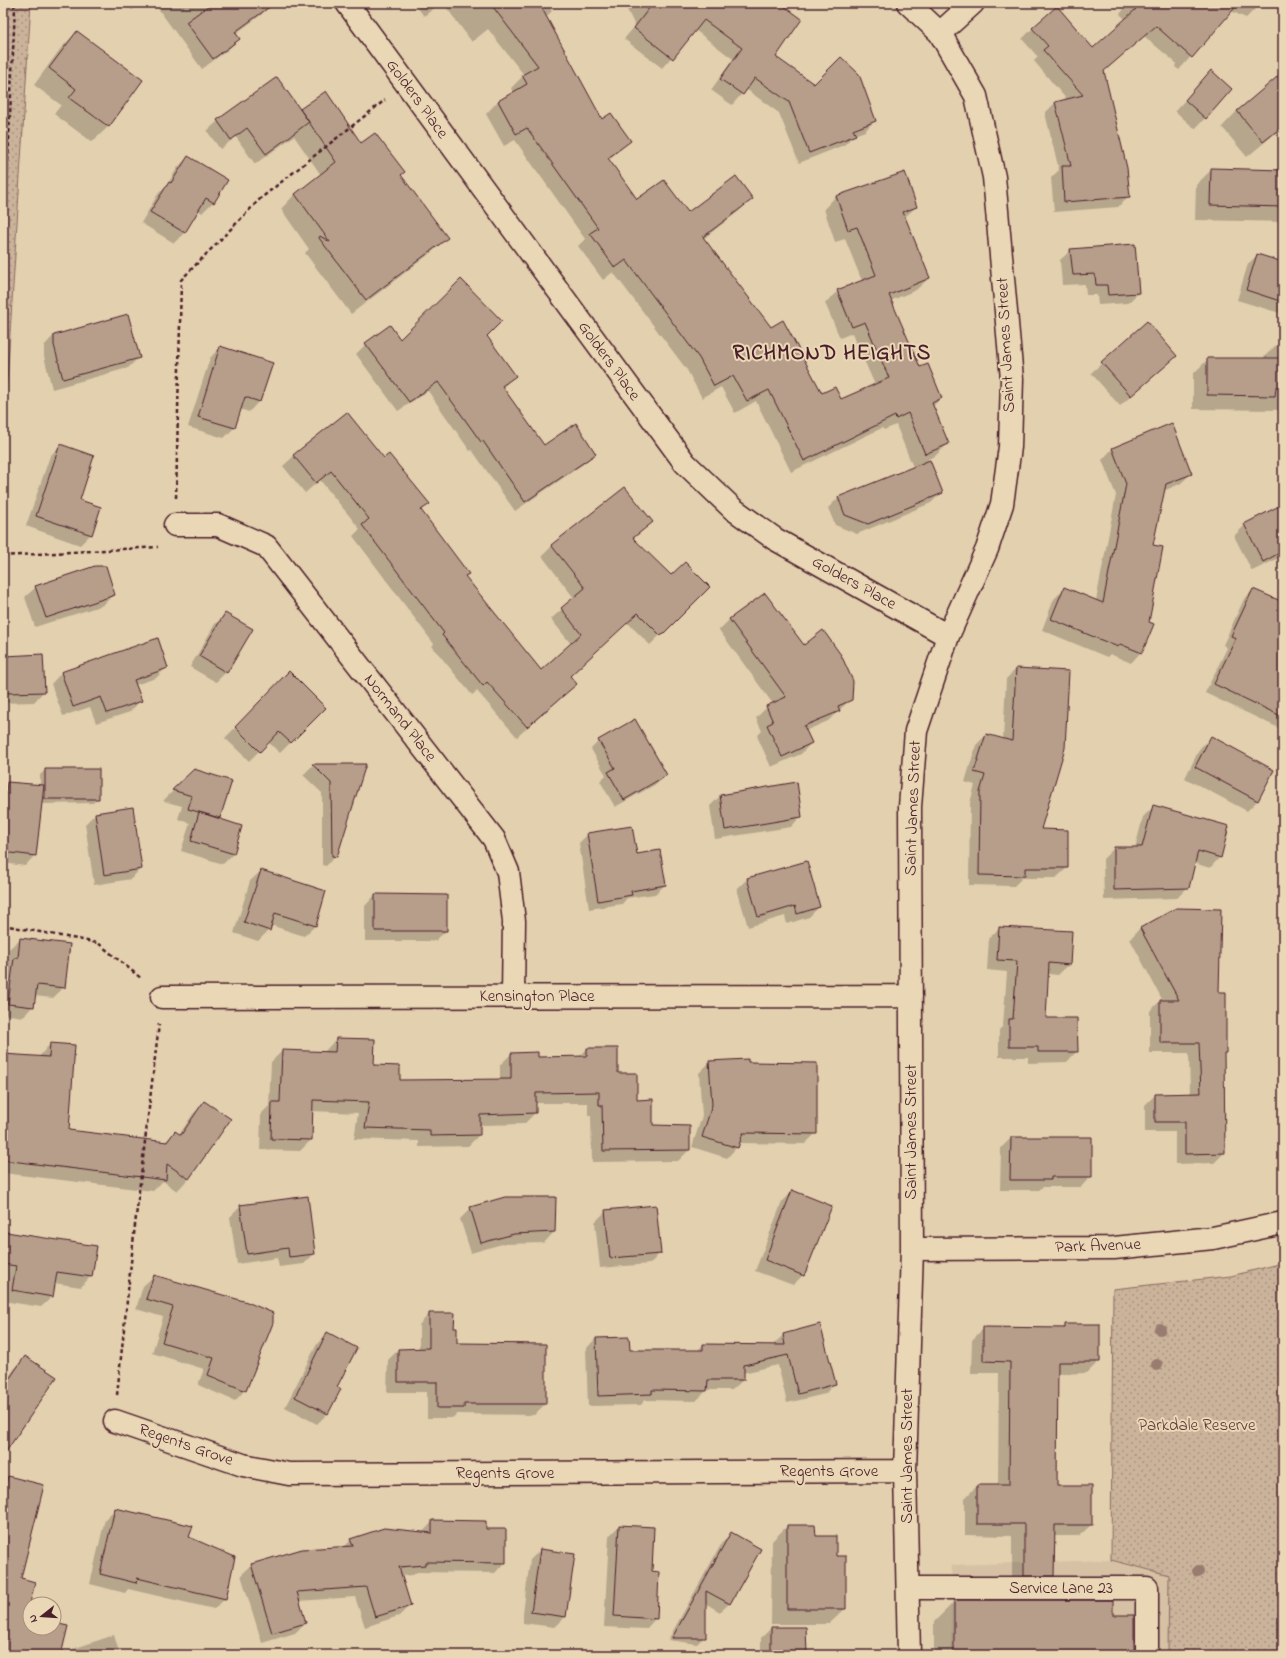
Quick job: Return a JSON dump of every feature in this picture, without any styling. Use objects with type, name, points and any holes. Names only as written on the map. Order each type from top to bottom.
[{"type":"street","name":"Golders Place","points":[[347,3],[685,463],[733,509],[775,539],[948,636]]},
{"type":"street","name":"Saint James Street","points":[[908,3],[940,33],[976,96],[994,176],[1012,379],[1010,447],[1002,504],[987,548],[948,636],[916,731],[910,807],[912,1249],[904,1471],[909,1655]]},
{"type":"street","points":[[940,33],[973,3]]},
{"type":"street","name":"Normand Place","points":[[175,525],[218,525],[266,546],[494,839],[508,872],[513,914],[513,996]]},
{"type":"street","name":"Kensington Place","points":[[162,997],[911,996]]},
{"type":"street","name":"Park Avenue","points":[[912,1249],[1114,1248],[1213,1238],[1283,1223]]},
{"type":"street","name":"Regents Grove","points":[[114,1421],[243,1464],[289,1474],[904,1471]]},
{"type":"street","name":"Service Lane 23","points":[[908,1588],[1147,1588],[1146,1655]]},
{"type":"path","points":[[3,266],[15,8],[13,3]]},
{"type":"path","points":[[3,556],[158,547],[175,525],[180,280],[260,198],[406,84]]},
{"type":"path","points":[[3,925],[98,943],[162,997],[134,1225],[114,1421]]},
{"type":"shaded area","points":[[1111,1560],[1169,1574],[1168,1655],[951,1655],[952,1565]]},
{"type":"green space","points":[[3,3],[31,3],[3,443]]},
{"type":"green space","name":"Parkdale Reserve","points":[[1283,1263],[1283,1655],[1168,1655],[1169,1575],[1111,1560],[1113,1289],[1231,1276]]},
{"type":"building","points":[[212,3],[275,3],[235,32],[240,39],[213,59],[186,22]]},
{"type":"building","points":[[490,3],[539,3],[602,119],[611,113],[631,141],[608,158],[637,199],[664,180],[688,212],[736,176],[753,199],[703,237],[771,327],[783,320],[822,393],[835,387],[841,399],[889,378],[865,322],[852,327],[837,290],[876,275],[857,227],[848,230],[836,196],[905,172],[917,207],[903,212],[930,278],[889,295],[920,367],[928,364],[942,398],[932,403],[949,444],[925,454],[908,413],[896,419],[895,416],[804,461],[769,390],[747,401],[733,376],[714,386],[699,358],[626,260],[615,268],[590,233],[598,228],[527,128],[516,134],[498,101],[527,84],[522,75],[538,66]]},
{"type":"building","points":[[653,3],[780,3],[802,19],[776,57],[814,84],[841,57],[859,74],[876,121],[853,130],[856,135],[809,153],[789,102],[755,78],[743,95],[720,79],[742,48],[704,20],[673,59],[634,28]]},
{"type":"building","points":[[1129,3],[1239,3],[1192,58],[1156,26],[1104,71],[1127,168],[1130,197],[1064,202],[1062,166],[1071,166],[1055,102],[1083,95],[1043,50],[1048,46],[1032,28],[1057,6],[1093,48],[1136,9]]},
{"type":"building","points":[[77,31],[143,80],[109,127],[69,98],[76,89],[49,68]]},
{"type":"building","points":[[1211,70],[1232,89],[1206,119],[1185,100]]},
{"type":"building","points":[[1283,72],[1283,126],[1263,142],[1237,111]]},
{"type":"building","points":[[277,77],[309,122],[266,154],[247,128],[231,140],[217,120]]},
{"type":"building","points":[[326,91],[361,143],[375,133],[405,172],[401,175],[448,238],[366,300],[319,238],[320,236],[330,242],[295,194],[336,162],[300,109]]},
{"type":"building","points":[[188,156],[228,180],[214,203],[206,198],[185,233],[150,212]]},
{"type":"building","points":[[1211,168],[1283,170],[1283,207],[1210,205]]},
{"type":"building","points":[[1135,244],[1139,293],[1108,295],[1107,285],[1096,285],[1095,274],[1073,275],[1070,249]]},
{"type":"building","points":[[1257,254],[1283,262],[1283,302],[1246,290]]},
{"type":"building","points":[[461,279],[502,321],[487,336],[516,376],[502,386],[544,445],[576,423],[596,454],[525,502],[483,441],[481,442],[438,382],[409,402],[365,343],[390,325],[400,339]]},
{"type":"building","points":[[128,314],[140,358],[63,379],[54,345],[54,335]]},
{"type":"building","points":[[1147,321],[1177,356],[1131,396],[1101,362]]},
{"type":"building","points":[[220,346],[273,363],[260,402],[245,397],[235,428],[198,417]]},
{"type":"building","points":[[1207,358],[1283,358],[1283,388],[1276,387],[1275,396],[1207,395]]},
{"type":"building","points":[[347,412],[384,458],[389,454],[430,504],[421,510],[469,574],[465,576],[541,670],[581,634],[561,608],[585,588],[551,545],[625,487],[653,522],[633,538],[671,575],[685,562],[710,587],[661,636],[638,613],[570,676],[577,684],[527,727],[487,682],[483,686],[442,635],[444,633],[362,525],[369,519],[331,471],[316,483],[293,455]]},
{"type":"building","points":[[1172,423],[1192,474],[1166,484],[1153,545],[1163,547],[1149,622],[1154,624],[1142,653],[1120,644],[1118,647],[1051,619],[1064,587],[1103,603],[1126,484],[1112,448]]},
{"type":"building","points":[[60,444],[94,456],[80,500],[101,507],[92,535],[36,516]]},
{"type":"building","points":[[930,460],[943,493],[868,524],[845,515],[838,497]]},
{"type":"building","points":[[1283,504],[1283,551],[1263,562],[1244,524]]},
{"type":"building","points":[[95,566],[106,566],[115,595],[46,618],[35,586]]},
{"type":"building","points":[[1253,589],[1283,602],[1283,717],[1214,684],[1236,638],[1231,636]]},
{"type":"building","points":[[765,593],[804,645],[823,630],[841,655],[853,681],[852,700],[838,706],[840,711],[804,726],[812,743],[782,757],[767,725],[773,722],[766,706],[786,697],[729,619]]},
{"type":"building","points":[[225,613],[253,629],[227,673],[199,656]]},
{"type":"building","points":[[158,638],[168,668],[134,680],[142,701],[107,713],[101,697],[73,707],[61,672]]},
{"type":"building","points":[[43,654],[45,692],[7,693],[5,656]]},
{"type":"building","points":[[1016,668],[1069,671],[1065,748],[1041,829],[1068,830],[1068,868],[1025,868],[1025,876],[979,875],[980,792],[985,775],[974,772],[986,734],[1012,741]]},
{"type":"building","points":[[289,671],[326,708],[291,743],[279,732],[260,752],[235,727]]},
{"type":"building","points":[[635,719],[667,775],[624,800],[608,772],[615,768],[598,740]]},
{"type":"building","points":[[1211,736],[1274,770],[1258,801],[1195,767]]},
{"type":"building","points":[[312,764],[366,764],[337,857],[332,856],[331,783]]},
{"type":"building","points":[[45,769],[99,769],[99,799],[45,799]]},
{"type":"building","points":[[194,769],[232,781],[220,818],[188,809],[192,796],[172,790]]},
{"type":"building","points":[[7,782],[44,785],[36,856],[3,852],[3,825]]},
{"type":"building","points":[[797,782],[802,817],[725,830],[720,795]]},
{"type":"building","points":[[1153,805],[1229,826],[1221,858],[1198,851],[1189,888],[1114,890],[1114,847],[1142,847]]},
{"type":"building","points":[[133,807],[142,869],[104,875],[95,813]]},
{"type":"building","points":[[199,812],[242,826],[234,854],[191,841]]},
{"type":"building","points":[[632,826],[637,854],[660,850],[666,885],[631,891],[632,895],[598,901],[587,833]]},
{"type":"building","points":[[807,861],[820,907],[797,914],[795,906],[758,917],[747,878]]},
{"type":"building","points":[[261,870],[326,891],[316,926],[275,913],[270,931],[244,922]]},
{"type":"building","points":[[375,894],[447,895],[447,931],[375,931]]},
{"type":"building","points":[[1176,908],[1221,909],[1219,992],[1226,992],[1226,1053],[1224,1053],[1225,1153],[1185,1154],[1185,1122],[1155,1122],[1155,1094],[1201,1093],[1199,1043],[1160,1043],[1160,1000],[1179,1000],[1140,928]]},
{"type":"building","points":[[999,927],[1072,931],[1070,965],[1049,963],[1046,1018],[1077,1018],[1078,1052],[1038,1052],[1038,1047],[1009,1047],[1009,1019],[1013,1019],[1017,961],[997,960]]},
{"type":"building","points":[[20,938],[70,944],[65,988],[37,985],[34,1007],[8,1004],[14,958],[18,958]]},
{"type":"building","points":[[336,1038],[375,1039],[374,1065],[400,1066],[400,1080],[511,1079],[511,1053],[538,1052],[538,1057],[587,1056],[587,1048],[618,1048],[618,1073],[637,1073],[637,1100],[653,1099],[653,1125],[690,1126],[690,1150],[603,1151],[602,1105],[599,1105],[599,1092],[536,1093],[536,1113],[480,1115],[480,1135],[430,1136],[430,1130],[365,1128],[369,1102],[313,1100],[312,1140],[271,1139],[272,1102],[280,1102],[282,1050],[335,1052]]},
{"type":"building","points":[[50,1043],[75,1045],[69,1130],[167,1142],[175,1131],[181,1135],[204,1101],[231,1119],[189,1179],[167,1164],[166,1180],[3,1160],[3,1054],[49,1057]]},
{"type":"building","points":[[748,1059],[748,1062],[817,1063],[817,1134],[743,1133],[738,1148],[702,1137],[712,1105],[709,1061]]},
{"type":"building","points":[[1011,1137],[1092,1137],[1092,1177],[1051,1177],[1051,1180],[1010,1180]]},
{"type":"building","points":[[792,1190],[832,1206],[804,1276],[765,1260]]},
{"type":"building","points":[[308,1196],[315,1254],[289,1257],[288,1248],[247,1254],[240,1205]]},
{"type":"building","points":[[505,1197],[556,1197],[555,1232],[514,1234],[481,1243],[470,1207]]},
{"type":"building","points":[[656,1205],[661,1254],[610,1258],[605,1210]]},
{"type":"building","points":[[6,1232],[97,1246],[92,1277],[57,1272],[53,1297],[12,1290],[16,1266],[3,1264]]},
{"type":"building","points":[[154,1275],[247,1302],[273,1313],[273,1323],[246,1391],[208,1375],[214,1358],[162,1342],[173,1307],[146,1299]]},
{"type":"building","points":[[429,1313],[455,1313],[454,1328],[457,1328],[457,1343],[546,1344],[546,1404],[464,1404],[464,1408],[437,1408],[437,1382],[398,1382],[398,1349],[429,1348]]},
{"type":"building","points":[[820,1324],[836,1384],[798,1394],[788,1355],[744,1365],[744,1380],[708,1380],[707,1391],[652,1390],[652,1394],[598,1396],[596,1338],[629,1337],[630,1350],[703,1350],[703,1344],[785,1345],[783,1334]]},
{"type":"building","points":[[1065,1324],[1100,1324],[1100,1362],[1058,1362],[1057,1486],[1092,1486],[1092,1525],[1055,1525],[1054,1576],[1024,1576],[1024,1524],[977,1524],[977,1485],[1009,1485],[1010,1362],[983,1361],[983,1327],[1065,1328]]},
{"type":"building","points":[[327,1332],[357,1348],[337,1387],[341,1389],[328,1414],[295,1397]]},
{"type":"building","points":[[25,1356],[57,1377],[3,1456],[3,1388]]},
{"type":"building","points":[[8,1476],[44,1485],[21,1578],[35,1582],[32,1596],[22,1596],[22,1636],[62,1636],[62,1625],[68,1626],[61,1655],[3,1655],[3,1495]]},
{"type":"building","points":[[115,1508],[193,1526],[189,1537],[235,1557],[226,1599],[137,1578],[136,1583],[100,1574]]},
{"type":"building","points":[[432,1520],[486,1521],[486,1529],[506,1529],[506,1563],[425,1562],[425,1565],[399,1567],[411,1606],[375,1617],[366,1587],[297,1592],[306,1623],[272,1633],[251,1564],[302,1549],[353,1546],[350,1539],[384,1528],[432,1533]]},
{"type":"building","points":[[619,1525],[654,1527],[652,1571],[659,1572],[657,1619],[614,1616]]},
{"type":"building","points":[[787,1525],[815,1525],[816,1536],[836,1536],[836,1556],[846,1556],[846,1609],[787,1609]]},
{"type":"building","points":[[731,1532],[761,1549],[730,1604],[706,1591],[706,1638],[672,1638]]},
{"type":"building","points":[[540,1549],[575,1554],[566,1617],[531,1612]]},
{"type":"building","points":[[954,1600],[1113,1600],[1113,1615],[1134,1615],[1134,1655],[954,1655]]},
{"type":"building","points":[[771,1627],[806,1627],[807,1655],[771,1655]]},
{"type":"district","name":"RICHMOND HEIGHTS","points":[[832,354]]}]
